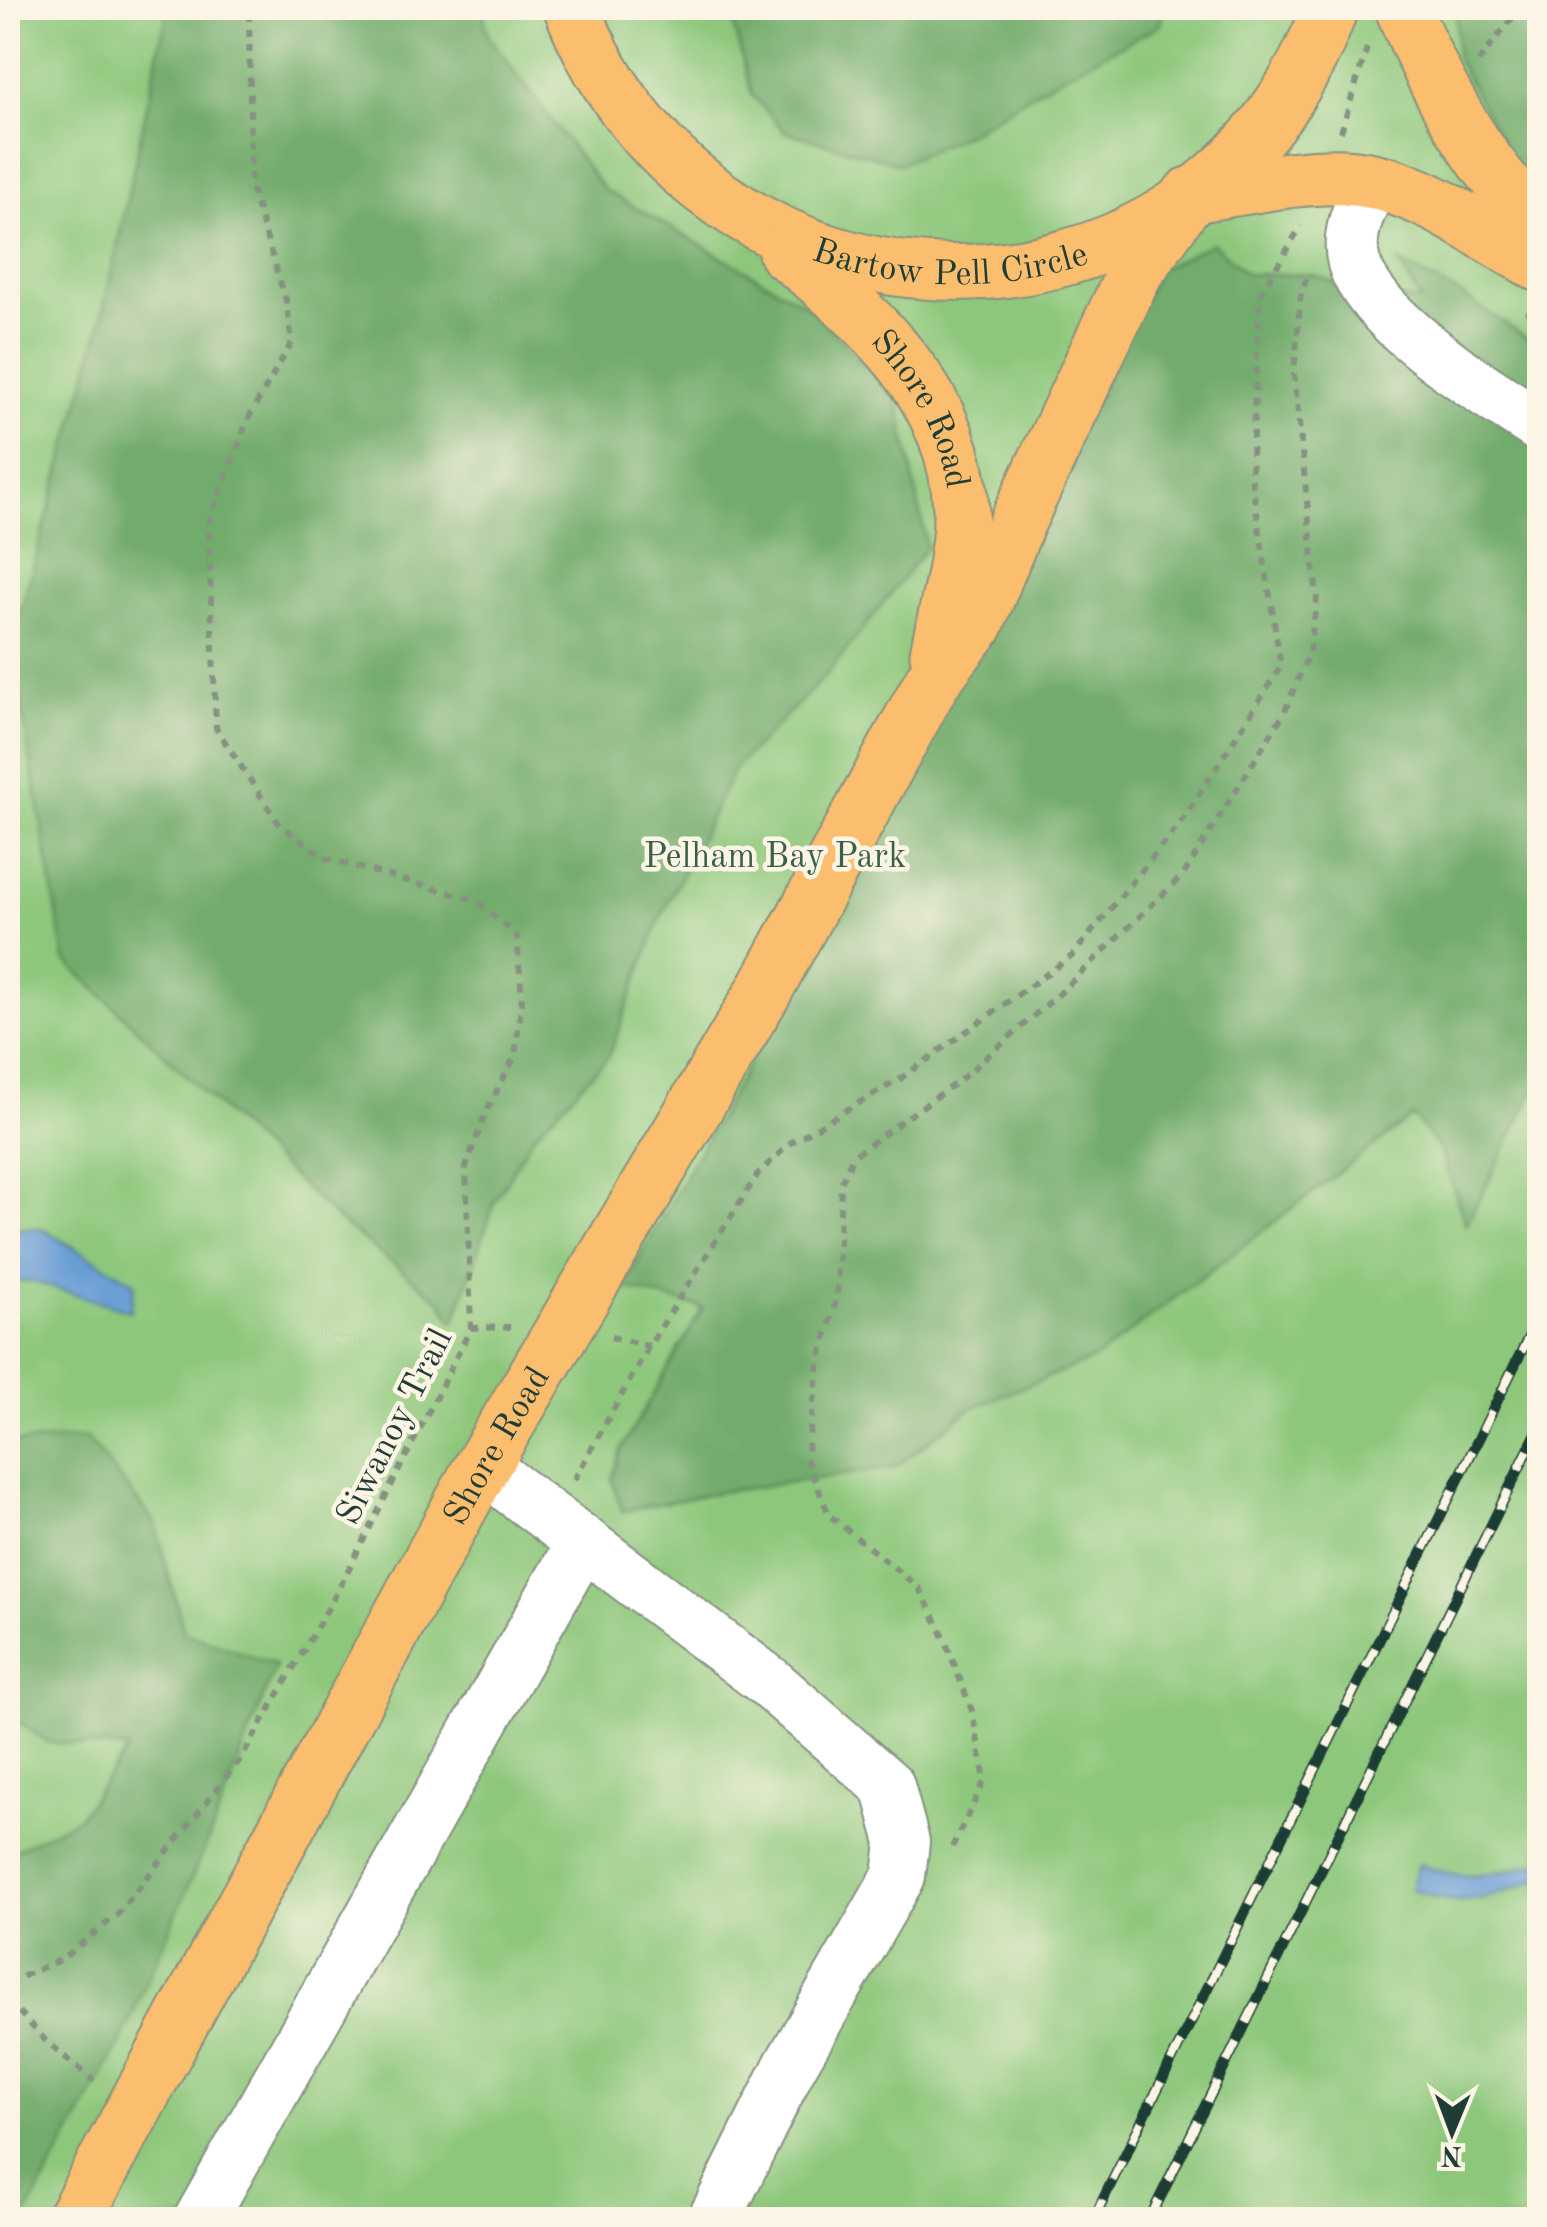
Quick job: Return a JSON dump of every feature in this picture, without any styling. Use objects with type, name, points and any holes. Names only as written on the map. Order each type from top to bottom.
[{"type":"main road","name":"Bartow Pell Circle","points":[[572,8],[591,51],[643,130],[686,174],[733,210],[798,244],[869,265],[907,272],[980,273],[1092,248],[1190,196],[1245,147],[1268,120],[1307,60],[1368,18]]},
{"type":"main road","points":[[1368,18],[1442,98],[1488,166],[1540,225]]},
{"type":"main road","points":[[1190,196],[1333,177],[1342,190],[1437,205],[1540,264]]},
{"type":"main road","name":"Shore Road","points":[[74,2220],[482,1466],[764,993],[933,680],[976,624],[1017,523],[1134,274],[1190,196]]},
{"type":"main road","name":"Shore Road","points":[[733,210],[875,326],[909,366],[940,421],[952,451],[961,508],[960,541],[933,680]]},
{"type":"lane","points":[[1342,190],[1353,260],[1366,290],[1401,329],[1540,426]]},
{"type":"lane","points":[[482,1466],[769,1682],[888,1786],[903,1842],[899,1876],[790,2066],[714,2220]]},
{"type":"lane","points":[[200,2220],[583,1542]]},
{"type":"path","name":"Siwanoy Trail","points":[[8,1983],[62,1959],[117,1915],[241,1759],[335,1596],[471,1328],[466,1167],[484,1114],[515,1056],[522,998],[517,936],[475,900],[326,858],[278,824],[216,728],[208,524],[249,416],[292,342],[286,300],[250,188],[249,8]]},
{"type":"path","points":[[944,1863],[985,1780],[972,1711],[941,1630],[919,1588],[829,1515],[806,1458],[817,1373],[838,1297],[842,1183],[862,1148],[960,1080],[1060,993],[1184,874],[1284,714],[1309,653],[1317,598],[1294,374],[1301,292],[1342,190],[1368,18]]},
{"type":"path","points":[[649,1346],[758,1174],[790,1143],[900,1079],[1072,956],[1183,820],[1280,666],[1251,476],[1260,295],[1342,190]]},
{"type":"path","points":[[8,2000],[45,2040],[132,2117]]},
{"type":"green space","name":"Pelham Bay Park","points":[[8,8],[1539,8],[1539,2219],[8,2220]]},
{"type":"green space","points":[[168,8],[482,8],[488,36],[603,189],[811,308],[898,401],[927,547],[829,672],[735,768],[659,921],[609,1056],[532,1137],[495,1201],[454,1323],[441,1301],[339,1221],[65,960],[11,646],[98,336]]},
{"type":"green space","points":[[729,8],[1164,8],[1160,25],[1058,78],[970,132],[900,164],[785,132],[752,95]]},
{"type":"green space","points":[[1456,8],[1539,8],[1539,182],[1512,161],[1456,58]]},
{"type":"green space","points":[[1213,243],[1246,274],[1314,275],[1365,295],[1421,301],[1398,262],[1458,293],[1539,346],[1539,1082],[1466,1225],[1440,1149],[1413,1116],[1096,1358],[971,1408],[894,1468],[719,1492],[622,1511],[612,1479],[621,1450],[703,1308],[623,1287],[900,795],[1158,270]]},
{"type":"green space","points":[[87,1438],[155,1523],[184,1632],[276,1665],[206,1845],[121,2041],[24,2219],[8,2219],[8,1854],[78,1818],[128,1749],[48,1742],[8,1715],[8,1443]]},
{"type":"water","points":[[8,1228],[42,1229],[135,1283],[130,1311],[31,1281],[8,1283]]},
{"type":"water","points":[[1539,1862],[1539,1879],[1475,1899],[1445,1900],[1411,1889],[1419,1864],[1449,1874],[1479,1875]]},
{"type":"railway","points":[[1093,2220],[1540,1314]]},
{"type":"railway","points":[[1149,2220],[1540,1426]]}]
